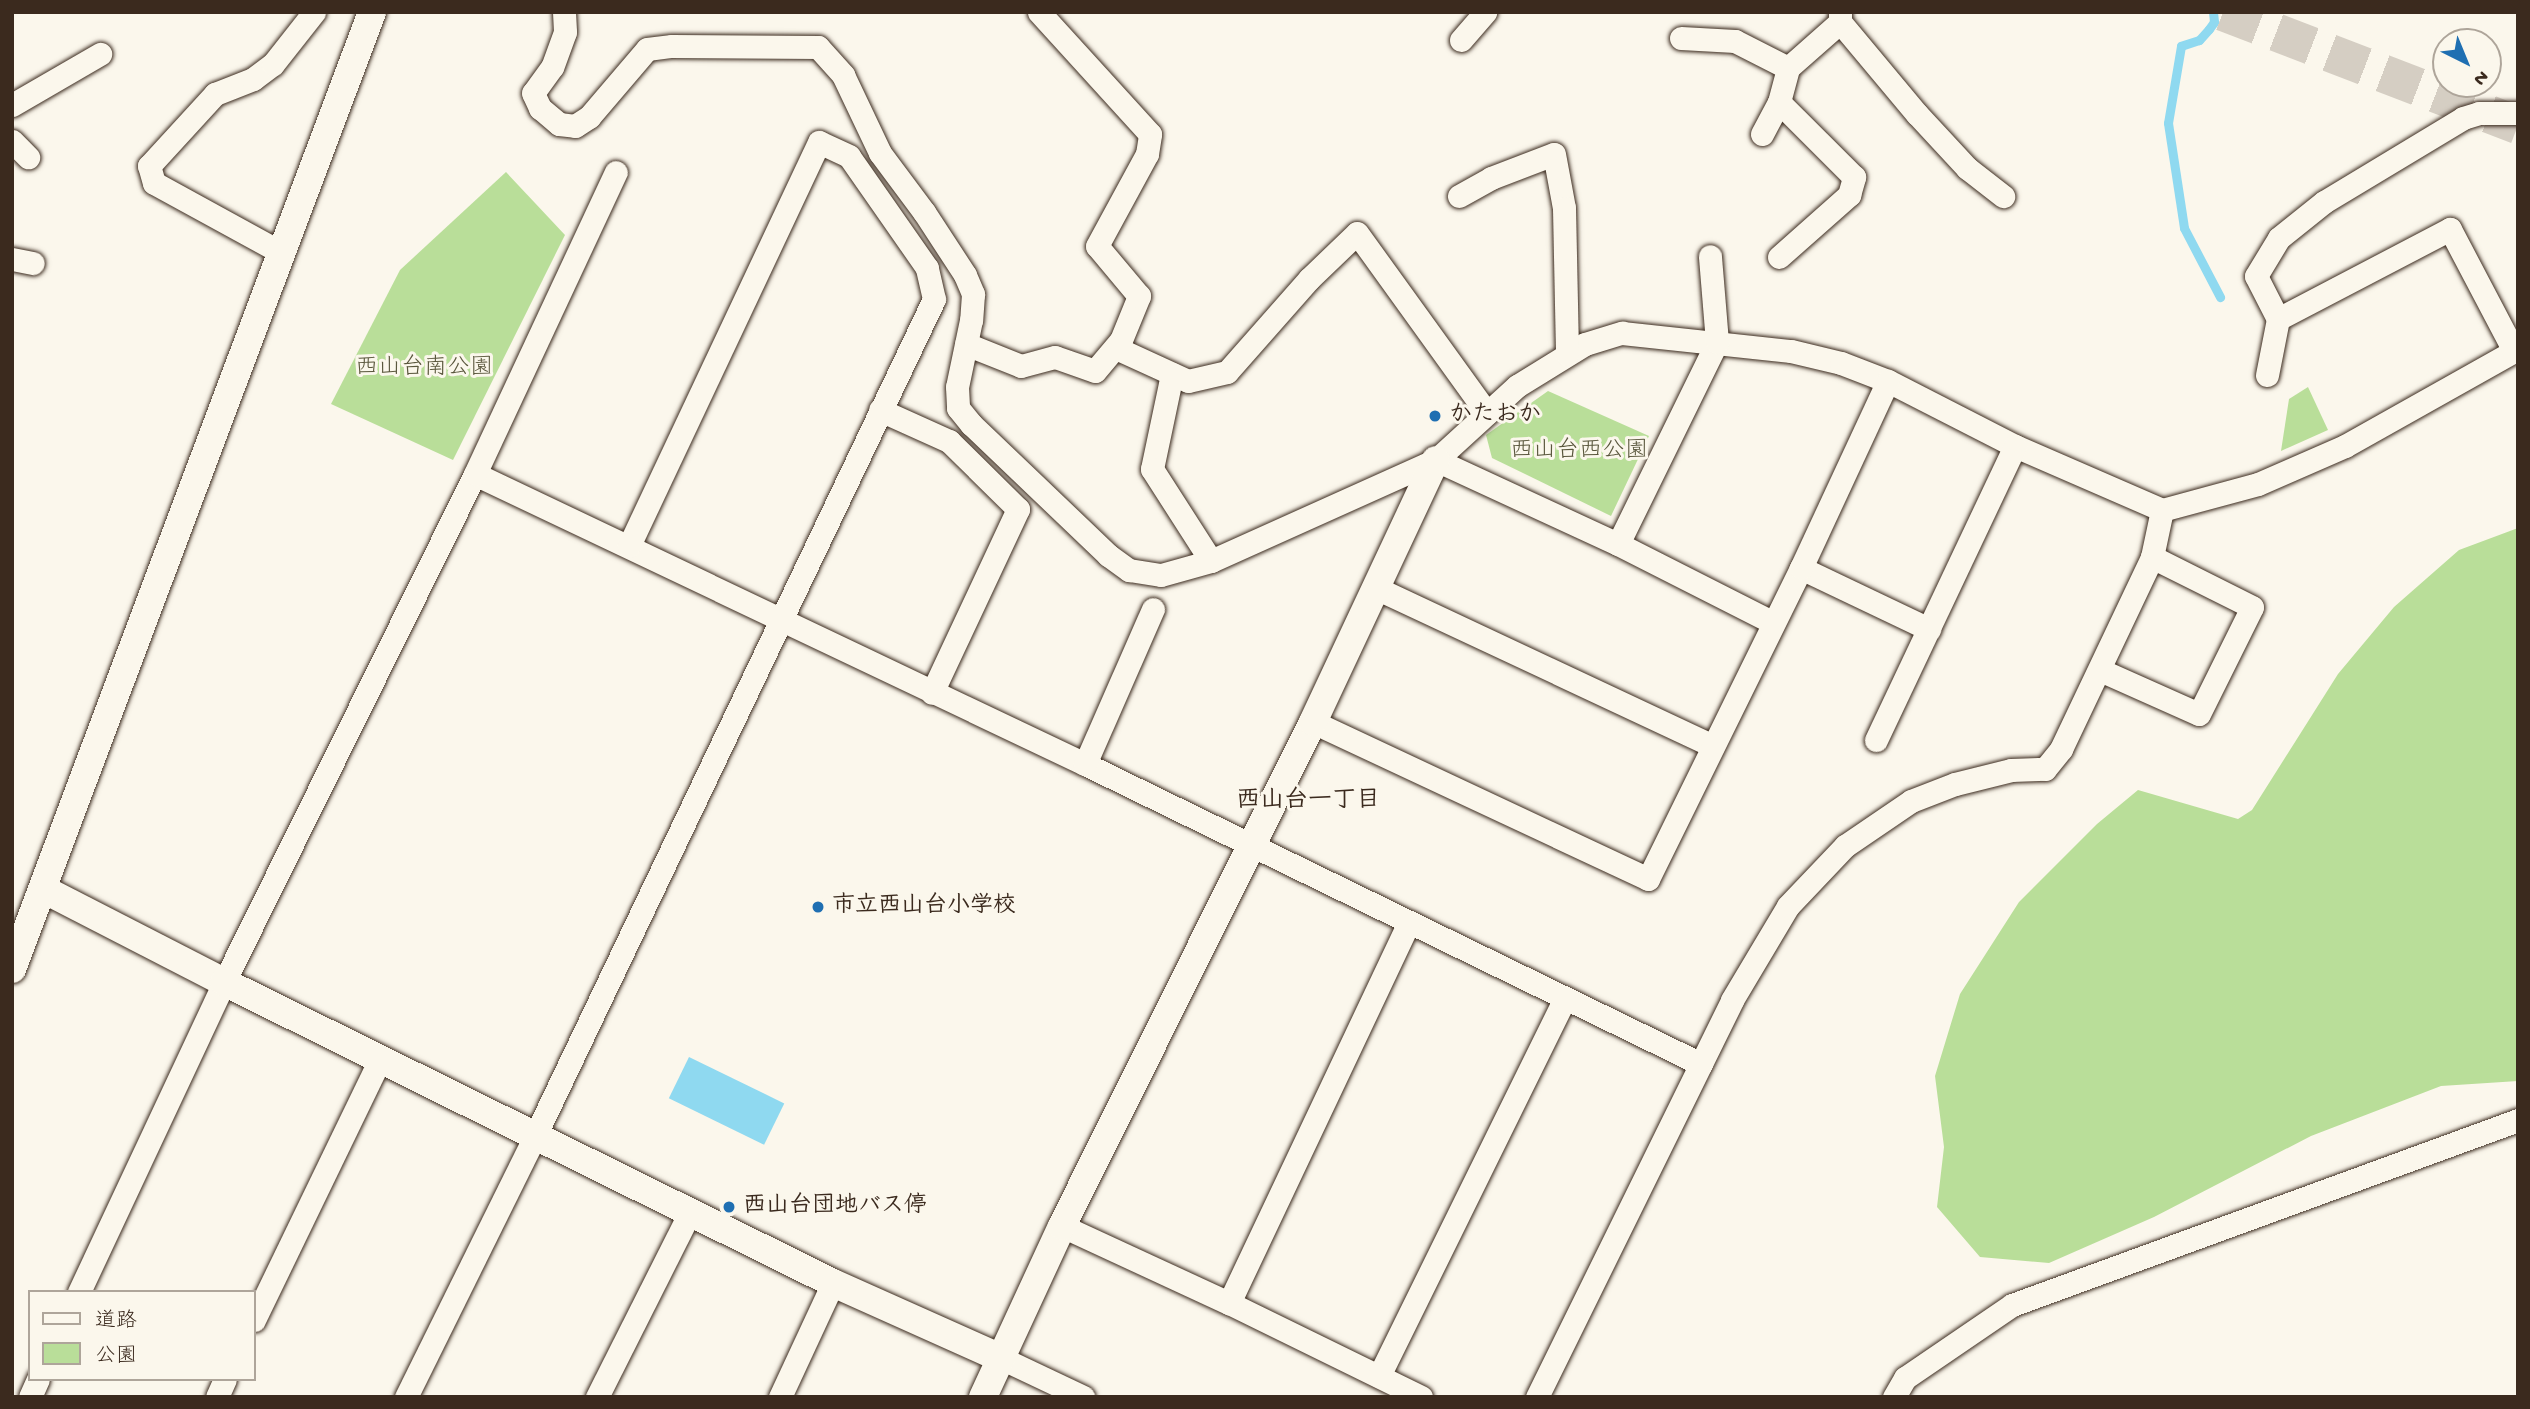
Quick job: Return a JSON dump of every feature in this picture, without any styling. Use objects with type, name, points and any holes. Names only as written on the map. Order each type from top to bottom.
[{"type":"street","points":[[282,253],[154,183],[149,166],[215,93],[253,79],[273,64],[314,12]]},
{"type":"street","points":[[564,12],[565,32],[552,67],[533,93],[540,108],[559,124],[575,126],[589,117],[647,49],[672,46],[818,47],[843,75],[880,153],[965,275],[972,294],[957,387],[958,408],[1108,555],[1129,570],[1161,575],[1211,561],[1436,460],[1517,386],[1585,344],[1622,333],[1791,351],[1841,363],[1888,381],[2015,446],[2162,510],[2258,484],[2345,446],[2514,351],[2449,229],[2278,319]]},
{"type":"street","points":[[966,344],[1021,366],[1055,357],[1096,371],[1116,348],[1139,296],[1097,246],[1147,154],[1150,134],[1040,12]]},
{"type":"street","points":[[1461,40],[1485,12]]},
{"type":"street","points":[[12,969],[282,253],[368,13]]},
{"type":"street","points":[[1762,134],[1779,102],[1788,68],[1840,17],[1967,168],[2003,196]]},
{"type":"street","points":[[1681,38],[1735,41],[1788,68]]},
{"type":"street","points":[[12,105],[100,54]]},
{"type":"street","points":[[1779,102],[1854,177],[1849,195],[1779,257]]},
{"type":"street","points":[[2267,375],[2278,319],[2256,276],[2278,238],[2324,202],[2445,127],[2479,113],[2518,113]]},
{"type":"street","points":[[406,1397],[536,1136],[779,620],[934,299],[927,268],[849,156],[819,142],[629,545]]},
{"type":"street","points":[[1459,196],[1491,178],[1553,155],[1564,208],[1567,354]]},
{"type":"street","points":[[80,1290],[224,982],[475,474],[616,172]]},
{"type":"street","points":[[1116,348],[1188,381],[1227,372],[1309,279],[1357,233],[1487,413]]},
{"type":"street","points":[[1618,544],[1717,342],[1710,256]]},
{"type":"street","points":[[1172,374],[1152,469],[1211,561]]},
{"type":"street","points":[[1312,722],[1648,879],[1772,622],[1801,568],[1888,381]]},
{"type":"street","points":[[880,410],[949,441],[1018,509],[932,692]]},
{"type":"street","points":[[1877,740],[2015,446]]},
{"type":"street","points":[[1436,460],[1618,544],[1772,622]]},
{"type":"street","points":[[983,1397],[1062,1226],[1312,722],[1436,460]]},
{"type":"street","points":[[475,474],[1085,764],[1564,1000],[1701,1064]]},
{"type":"street","points":[[1538,1397],[1732,1000],[1768,938],[1812,878],[1874,823],[1911,801],[1955,784],[2011,770],[2045,769],[2061,749],[2152,557],[2162,510]]},
{"type":"street","points":[[2100,670],[2199,714],[2252,607],[2152,557]]},
{"type":"street","points":[[1801,568],[1929,629]]},
{"type":"street","points":[[1376,588],[1713,746]]},
{"type":"street","points":[[1085,764],[1153,609]]},
{"type":"street","points":[[43,889],[224,982],[833,1283],[1083,1397]]},
{"type":"street","points":[[1230,1303],[1408,924]]},
{"type":"street","points":[[1379,1376],[1564,1000]]},
{"type":"street","points":[[256,1316],[380,1059]]},
{"type":"street","points":[[1894,1397],[1905,1378],[2012,1305],[2518,1120]]},
{"type":"street","points":[[597,1397],[690,1212]]},
{"type":"street","points":[[1062,1226],[1230,1303],[1421,1397]]},
{"type":"street","points":[[780,1397],[833,1283]]},
{"type":"street","points":[[30,1397],[37,1381]]},
{"type":"street","points":[[217,1397],[224,1381]]},
{"type":"green space","name":"西山台南公園","points":[[506,172],[565,235],[453,460],[331,404],[400,270]]},
{"type":"green space","points":[[2308,387],[2328,430],[2281,451],[2289,399]]},
{"type":"green space","name":"西山台西公園","points":[[1548,391],[1649,436],[1611,516],[1492,458],[1486,435]]},
{"type":"green space","points":[[2518,528],[2518,1081],[2441,1086],[2311,1136],[2154,1217],[2049,1263],[1980,1257],[1937,1207],[1944,1147],[1935,1076],[1960,994],[2019,902],[2097,824],[2138,790],[2238,819],[2252,810],[2338,674],[2394,607],[2459,550]]},
{"type":"water","points":[[689,1057],[784,1103],[764,1145],[669,1098]]},
{"type":"waterway","points":[[2213,12],[2214,22],[2199,40],[2181,46],[2168,123],[2184,228],[2220,297]]},
{"type":"tunnel","points":[[2223,12],[2518,125]]},
{"type":"place","name":"かたおか","points":[[1435,416]]},
{"type":"place","name":"市立西山台小学校","points":[[818,907]]},
{"type":"place","name":"西山台団地バス停","points":[[729,1207]]},
{"type":"district","name":"西山台一丁目","points":[[1308,802]]}]
